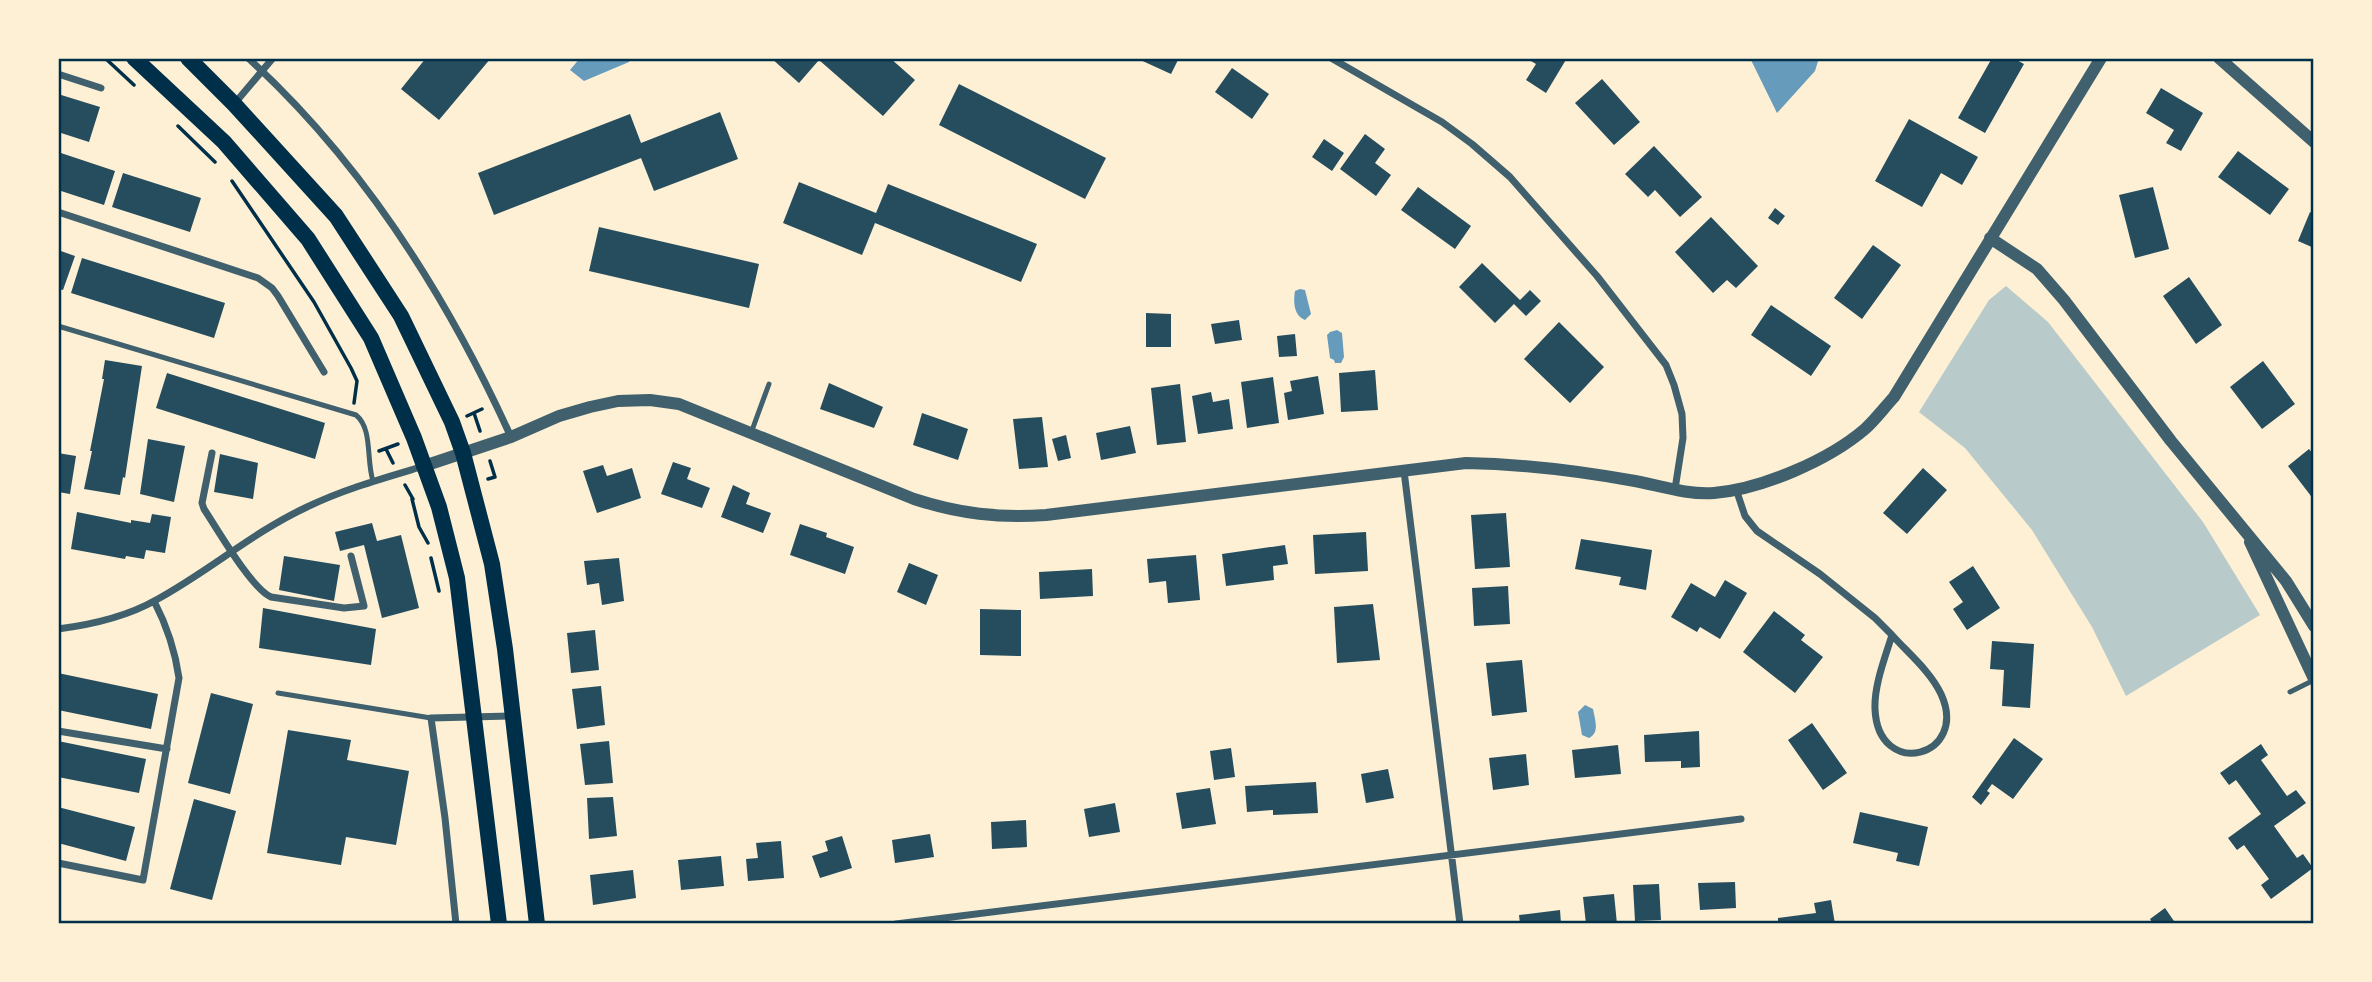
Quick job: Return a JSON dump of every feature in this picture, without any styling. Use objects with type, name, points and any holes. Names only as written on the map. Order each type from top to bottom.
[{"type":"main road","points":[[134,58],[224,142],[308,239],[371,338],[439,507],[457,578],[499,924]]},
{"type":"main road","points":[[188,58],[234,104],[336,216],[401,316],[452,422],[463,453],[492,564],[505,649],[537,924]]},
{"type":"street","points":[[248,58],[344,158],[384,211],[465,345],[511,437]]},
{"type":"street","points":[[234,104],[273,58]]},
{"type":"street","points":[[1331,58],[1442,122],[1472,144],[1510,177],[1597,276],[1666,365],[1674,385],[1682,414],[1683,438],[1675,489]]},
{"type":"street","points":[[58,629],[114,616],[154,601],[306,507],[373,481],[511,437],[559,416],[618,401],[650,400],[679,404],[914,499],[946,510],[984,516],[1046,516],[1466,463],[1505,463],[1700,493],[1735,489],[1818,461],[1839,449],[1866,428],[1894,397],[2101,58]]},
{"type":"street","points":[[2220,58],[2314,142]]},
{"type":"street","points":[[58,74],[102,88]]},
{"type":"street","points":[[58,212],[258,278],[278,296],[324,372]]},
{"type":"street","points":[[1990,238],[2037,269],[2064,300],[2171,441],[2286,581],[2314,626]]},
{"type":"street","points":[[212,453],[202,503],[250,579],[264,594],[344,608],[363,606],[351,556]]},
{"type":"street","points":[[1404,471],[1460,924]]},
{"type":"street","points":[[1735,489],[1745,516],[1757,531],[1821,574],[1875,618],[1892,635],[1941,694],[1945,713],[1943,735],[1934,746],[1923,753],[1909,754],[1898,751],[1888,744],[1877,725],[1874,707],[1892,635]]},
{"type":"street","points":[[2246,532],[2314,679]]},
{"type":"street","points":[[58,863],[143,880],[179,678],[167,627],[154,601]]},
{"type":"street","points":[[456,924],[431,718],[513,716]]},
{"type":"street","points":[[58,731],[167,749]]},
{"type":"street","points":[[897,924],[1741,819]]},
{"type":"lane","points":[[58,326],[351,413],[360,418],[368,439],[368,467],[373,481]]},
{"type":"lane","points":[[751,433],[769,384]]},
{"type":"lane","points":[[2290,692],[2314,679]]},
{"type":"lane","points":[[278,693],[431,718]]},
{"type":"path","points":[[105,58],[137,88]]},
{"type":"path","points":[[170,119],[215,162]]},
{"type":"path","points":[[231,180],[314,302],[351,368],[357,382],[351,413]]},
{"type":"path","points":[[412,499],[419,527],[428,542],[439,594]]},
{"type":"shaded area","points":[[2006,286],[2048,322],[2203,522],[2260,615],[2126,696],[2092,627],[2032,530],[1965,448],[1919,412],[1989,300]]},
{"type":"water","points":[[580,58],[630,58],[629,62],[584,81],[570,70]]},
{"type":"water","points":[[1750,58],[1819,58],[1815,71],[1777,113]]},
{"type":"water","points":[[1305,290],[1311,314],[1305,320],[1296,312],[1294,304],[1295,291]]},
{"type":"water","points":[[1337,330],[1342,333],[1344,357],[1341,363],[1335,363],[1330,358],[1327,335]]},
{"type":"water","points":[[1585,705],[1593,709],[1596,722],[1595,733],[1589,738],[1582,735],[1578,712]]},
{"type":"building","points":[[426,58],[491,58],[439,120],[401,89]]},
{"type":"building","points":[[771,58],[890,58],[915,80],[883,116],[819,60],[799,83]]},
{"type":"building","points":[[1136,58],[1179,58],[1171,74]]},
{"type":"building","points":[[1526,58],[1567,58],[1546,93],[1526,80],[1536,64]]},
{"type":"building","points":[[1992,58],[2013,58],[2024,64],[1985,133],[1958,118]]},
{"type":"building","points":[[1232,68],[1269,94],[1252,119],[1215,92]]},
{"type":"building","points":[[1602,79],[1640,122],[1614,145],[1575,103]]},
{"type":"building","points":[[959,84],[1106,158],[1085,199],[939,125]]},
{"type":"building","points":[[2161,88],[2203,113],[2181,151],[2166,143],[2174,130],[2146,113]]},
{"type":"building","points":[[58,94],[100,107],[89,142],[58,132]]},
{"type":"building","points":[[720,112],[738,159],[654,191],[641,158],[494,215],[478,173],[630,114],[641,143]]},
{"type":"building","points":[[1909,119],[1978,157],[1962,185],[1941,173],[1922,207],[1875,181]]},
{"type":"building","points":[[1365,134],[1385,149],[1375,163],[1391,175],[1376,196],[1340,169]]},
{"type":"building","points":[[1324,139],[1344,153],[1332,171],[1312,157]]},
{"type":"building","points":[[1654,146],[1702,197],[1680,217],[1655,190],[1648,197],[1625,174]]},
{"type":"building","points":[[2238,151],[2289,189],[2270,215],[2218,177]]},
{"type":"building","points":[[58,152],[115,171],[104,205],[58,190]]},
{"type":"building","points":[[123,173],[201,198],[190,232],[112,207]]},
{"type":"building","points":[[799,182],[876,213],[888,184],[1037,244],[1021,282],[875,223],[862,255],[783,223]]},
{"type":"building","points":[[1418,187],[1471,226],[1455,249],[1401,210]]},
{"type":"building","points":[[2153,187],[2169,249],[2135,258],[2119,195]]},
{"type":"building","points":[[1775,208],[1785,216],[1778,225],[1768,218]]},
{"type":"building","points":[[2310,212],[2314,214],[2314,248],[2298,241]]},
{"type":"building","points":[[1711,217],[1758,266],[1736,288],[1727,280],[1713,293],[1675,252]]},
{"type":"building","points":[[599,227],[759,264],[749,308],[589,271]]},
{"type":"building","points":[[1873,245],[1901,265],[1862,319],[1834,298]]},
{"type":"building","points":[[58,250],[75,256],[63,290],[58,289]]},
{"type":"building","points":[[82,258],[225,303],[214,338],[71,293]]},
{"type":"building","points":[[1482,263],[1520,300],[1530,290],[1541,301],[1526,316],[1514,304],[1495,323],[1459,287]]},
{"type":"building","points":[[2189,277],[2222,325],[2196,344],[2163,296]]},
{"type":"building","points":[[1771,305],[1831,346],[1811,376],[1751,335]]},
{"type":"building","points":[[1146,313],[1171,314],[1171,347],[1146,347]]},
{"type":"building","points":[[1239,320],[1242,340],[1215,344],[1211,324]]},
{"type":"building","points":[[1559,322],[1604,367],[1570,403],[1524,359]]},
{"type":"building","points":[[1295,334],[1297,356],[1279,357],[1277,336]]},
{"type":"building","points":[[105,360],[142,366],[120,495],[84,489]]},
{"type":"building","points":[[2263,361],[2295,404],[2262,429],[2230,387]]},
{"type":"building","points":[[1375,370],[1378,410],[1341,412],[1339,373]]},
{"type":"building","points":[[167,373],[325,423],[315,459],[156,408]]},
{"type":"building","points":[[1318,376],[1324,414],[1288,420],[1284,393],[1292,391],[1290,381]]},
{"type":"building","points":[[1273,377],[1279,423],[1247,428],[1241,382]]},
{"type":"building","points":[[829,383],[883,407],[874,428],[820,409]]},
{"type":"building","points":[[1180,384],[1186,442],[1157,445],[1151,388]]},
{"type":"building","points":[[1211,392],[1213,402],[1229,399],[1233,429],[1198,434],[1192,396]]},
{"type":"building","points":[[922,413],[968,429],[958,460],[913,445]]},
{"type":"building","points":[[1042,417],[1048,467],[1019,469],[1013,419]]},
{"type":"building","points":[[1130,426],[1136,453],[1101,460],[1096,433]]},
{"type":"building","points":[[1066,435],[1071,458],[1058,461],[1052,439]]},
{"type":"building","points":[[148,439],[185,446],[174,502],[140,494]]},
{"type":"building","points":[[2309,449],[2314,455],[2314,500],[2288,466]]},
{"type":"building","points":[[58,453],[76,456],[70,494],[58,492]]},
{"type":"building","points":[[220,454],[258,463],[253,499],[214,492]]},
{"type":"building","points":[[673,462],[691,468],[687,479],[710,488],[702,508],[661,494]]},
{"type":"building","points":[[603,465],[607,476],[632,468],[641,498],[597,513],[583,471]]},
{"type":"building","points":[[1923,468],[1947,490],[1907,534],[1883,513]]},
{"type":"building","points":[[733,485],[750,493],[746,504],[771,513],[763,533],[721,517]]},
{"type":"building","points":[[77,512],[131,523],[131,520],[150,523],[152,514],[171,517],[165,553],[146,550],[144,559],[126,556],[125,559],[71,549]]},
{"type":"building","points":[[1506,513],[1510,567],[1475,569],[1471,515]]},
{"type":"building","points":[[372,523],[377,541],[401,535],[419,608],[382,618],[364,545],[340,551],[335,532]]},
{"type":"building","points":[[800,524],[827,533],[826,537],[854,547],[845,574],[790,555]]},
{"type":"building","points":[[1366,532],[1368,571],[1315,574],[1313,535]]},
{"type":"building","points":[[1581,539],[1652,550],[1646,590],[1619,585],[1621,577],[1575,569]]},
{"type":"building","points":[[1285,545],[1288,564],[1273,566],[1274,580],[1226,586],[1222,554]]},
{"type":"building","points":[[1196,555],[1200,600],[1168,603],[1166,581],[1149,583],[1147,559]]},
{"type":"building","points":[[284,556],[340,565],[334,601],[279,590]]},
{"type":"building","points":[[619,558],[624,601],[602,605],[599,583],[587,585],[584,561]]},
{"type":"building","points":[[909,563],[938,575],[926,605],[897,592]]},
{"type":"building","points":[[1973,566],[2000,608],[1967,630],[1953,609],[1963,602],[1949,582]]},
{"type":"building","points":[[1092,569],[1093,596],[1040,599],[1039,572]]},
{"type":"building","points":[[1725,580],[1747,593],[1720,639],[1700,627],[1697,632],[1671,617],[1691,583],[1715,597]]},
{"type":"building","points":[[1508,586],[1510,624],[1474,626],[1472,588]]},
{"type":"building","points":[[1373,604],[1380,660],[1337,663],[1334,607]]},
{"type":"building","points":[[263,608],[376,629],[371,665],[259,648]]},
{"type":"building","points":[[980,609],[1021,610],[1021,656],[980,655]]},
{"type":"building","points":[[1774,611],[1805,635],[1801,640],[1823,657],[1795,693],[1743,652]]},
{"type":"building","points":[[595,630],[599,670],[571,673],[567,633]]},
{"type":"building","points":[[1992,641],[2034,644],[2030,708],[2002,706],[2004,670],[1990,669]]},
{"type":"building","points":[[1522,660],[1527,712],[1492,716],[1486,663]]},
{"type":"building","points":[[58,673],[158,694],[151,729],[58,710]]},
{"type":"building","points":[[601,686],[605,725],[577,729],[572,689]]},
{"type":"building","points":[[211,693],[253,704],[230,794],[188,783]]},
{"type":"building","points":[[1812,723],[1847,773],[1823,790],[1788,740]]},
{"type":"building","points":[[288,730],[351,740],[347,760],[409,771],[396,845],[346,837],[341,865],[267,853]]},
{"type":"building","points":[[1699,731],[1700,767],[1681,768],[1681,761],[1645,762],[1644,735]]},
{"type":"building","points":[[2014,738],[2043,759],[2013,799],[1992,784],[1987,791],[1990,793],[1981,805],[1972,797]]},
{"type":"building","points":[[58,741],[146,759],[139,793],[58,777]]},
{"type":"building","points":[[609,741],[613,783],[585,785],[580,744]]},
{"type":"building","points":[[2261,744],[2268,755],[2261,760],[2287,796],[2296,790],[2306,803],[2274,826],[2297,858],[2303,854],[2313,868],[2271,899],[2261,885],[2269,879],[2244,845],[2237,850],[2228,838],[2261,814],[2236,780],[2229,785],[2220,773]]},
{"type":"building","points":[[1618,745],[1621,774],[1575,778],[1572,750]]},
{"type":"building","points":[[1231,748],[1235,777],[1214,780],[1210,751]]},
{"type":"building","points":[[1526,754],[1529,785],[1493,790],[1489,758]]},
{"type":"building","points":[[1388,769],[1394,798],[1366,803],[1361,774]]},
{"type":"building","points":[[1316,782],[1318,813],[1273,815],[1273,810],[1247,812],[1245,786]]},
{"type":"building","points":[[1210,788],[1216,824],[1182,829],[1176,793]]},
{"type":"building","points":[[613,797],[617,836],[589,839],[587,798]]},
{"type":"building","points":[[194,799],[236,811],[212,900],[170,889]]},
{"type":"building","points":[[1115,803],[1120,832],[1089,837],[1084,809]]},
{"type":"building","points":[[58,807],[135,827],[126,861],[58,843]]},
{"type":"building","points":[[1860,812],[1928,827],[1919,866],[1896,861],[1898,853],[1853,843]]},
{"type":"building","points":[[1026,820],[1027,847],[992,849],[991,822]]},
{"type":"building","points":[[930,834],[934,857],[895,863],[892,840]]},
{"type":"building","points":[[842,836],[852,868],[820,878],[812,856],[828,851],[825,841]]},
{"type":"building","points":[[781,841],[784,878],[748,881],[746,859],[758,858],[756,843]]},
{"type":"building","points":[[721,856],[724,886],[681,890],[678,860]]},
{"type":"building","points":[[633,870],[636,898],[593,905],[590,875]]},
{"type":"building","points":[[1735,882],[1736,908],[1700,910],[1698,883]]},
{"type":"building","points":[[1659,884],[1661,920],[1635,921],[1633,885]]},
{"type":"building","points":[[1614,894],[1617,924],[1586,924],[1583,897]]},
{"type":"building","points":[[1831,900],[1835,924],[1778,924],[1778,918],[1816,913],[1814,903]]},
{"type":"building","points":[[2165,908],[2176,924],[2153,924],[2150,919]]},
{"type":"building","points":[[1560,910],[1561,924],[1520,924],[1519,915]]}]
